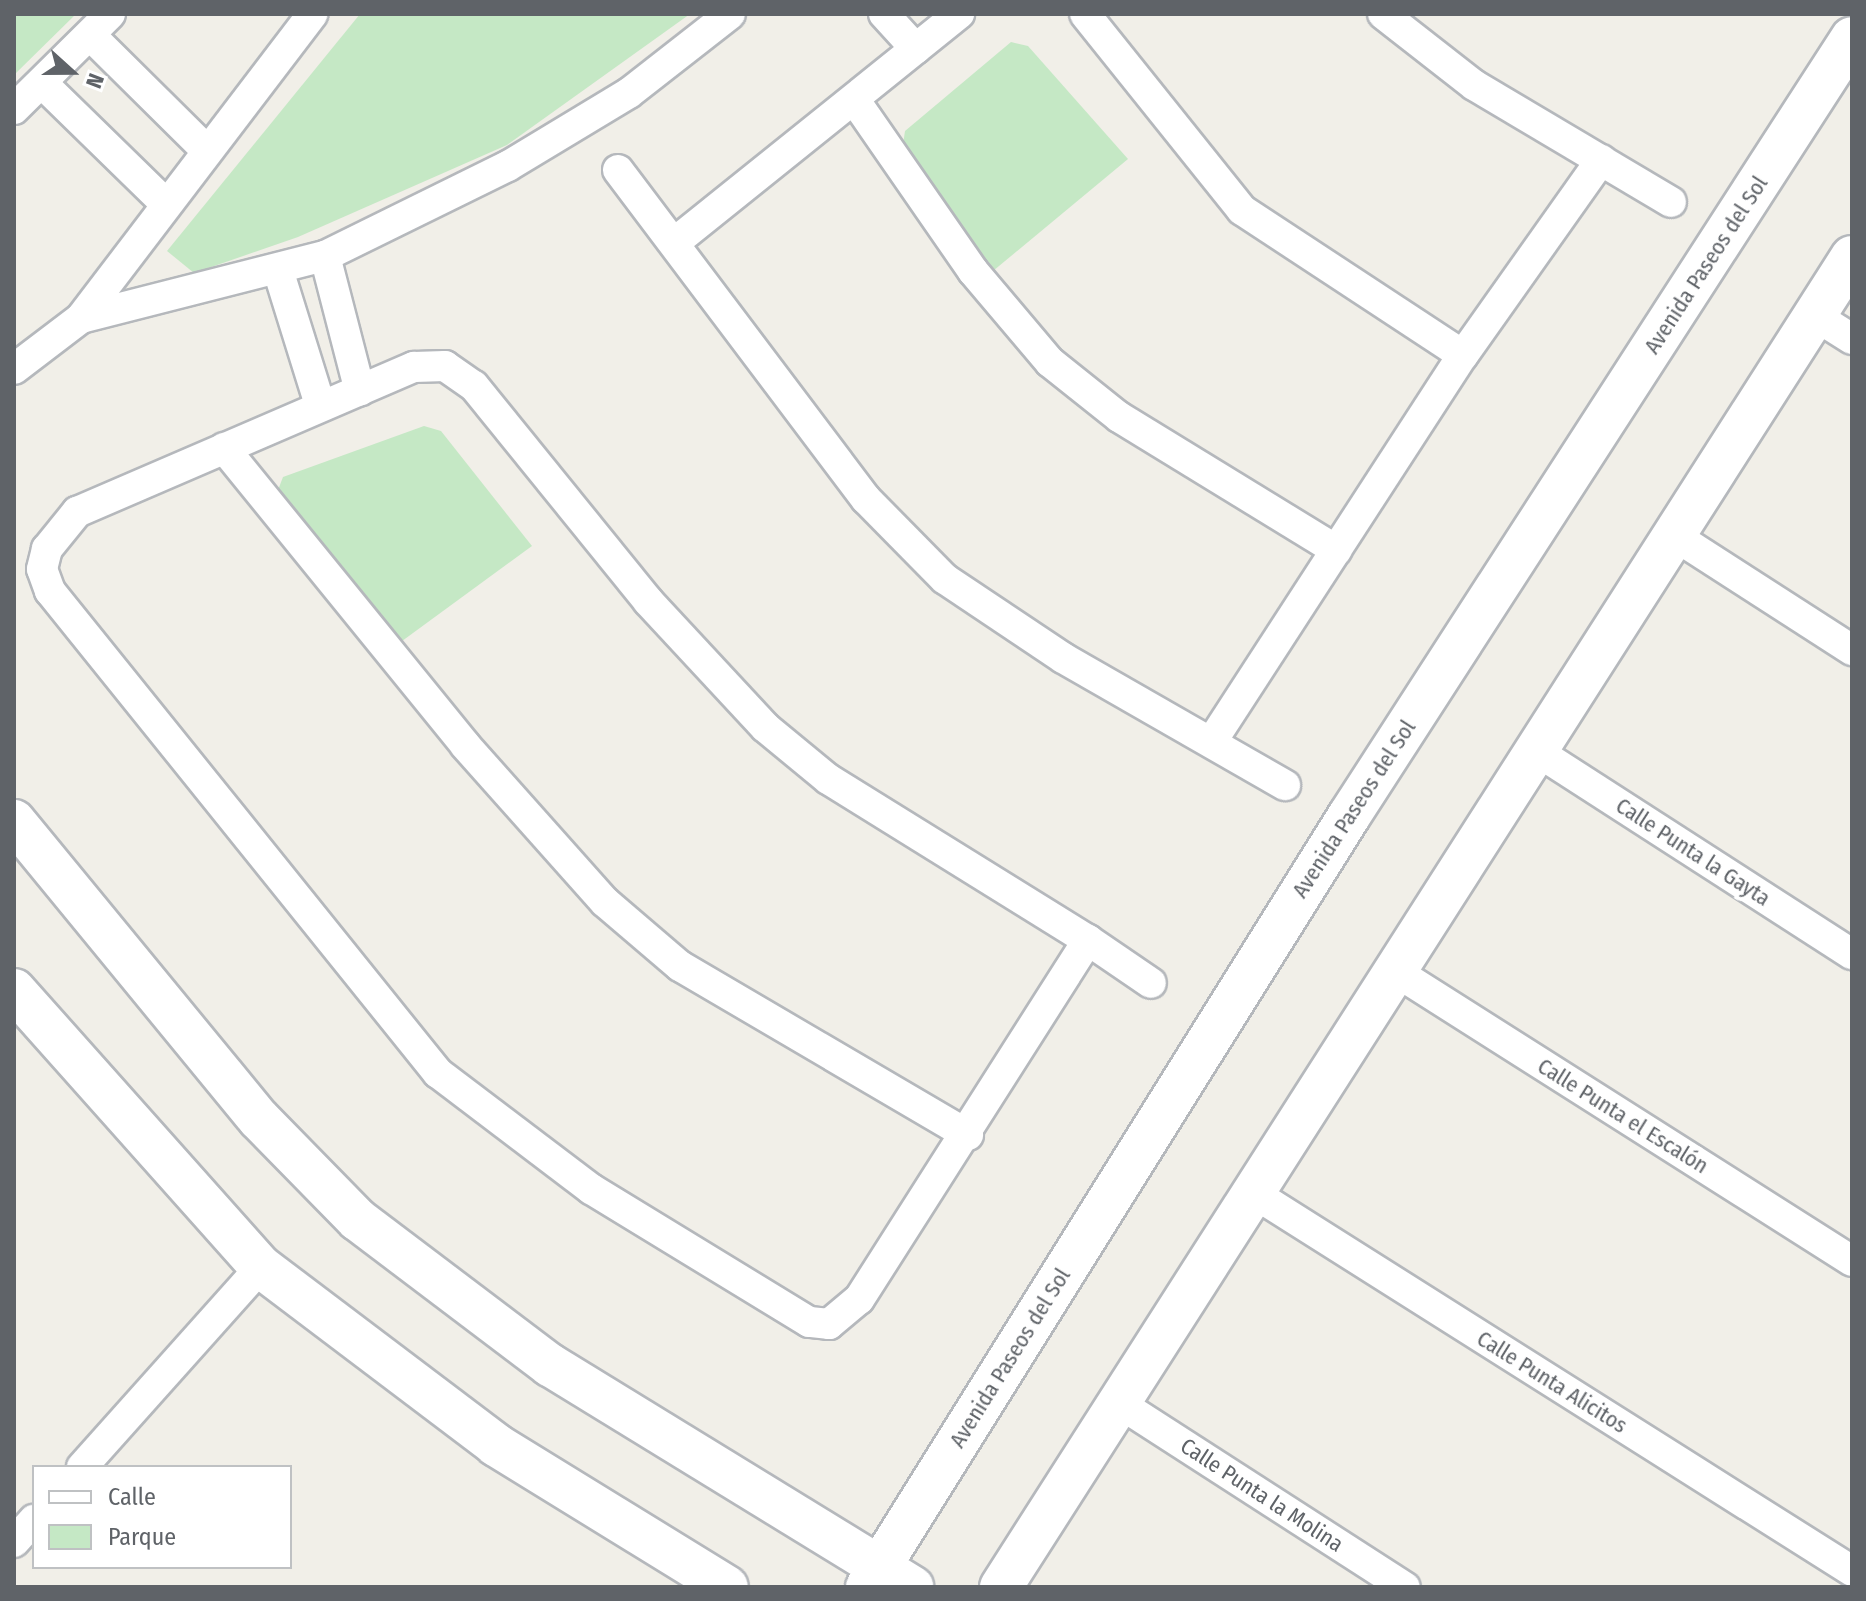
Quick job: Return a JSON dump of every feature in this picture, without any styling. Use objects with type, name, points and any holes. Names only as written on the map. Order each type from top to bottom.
[{"type":"street","points":[[14,369],[81,318],[204,148],[313,14]]},
{"type":"street","points":[[81,318],[279,273],[325,256],[522,158],[629,93],[730,14]]},
{"type":"street","points":[[884,14],[916,49]]},
{"type":"street","points":[[1085,14],[1242,210],[1463,355]]},
{"type":"street","points":[[1383,14],[1474,85],[1671,202]]},
{"type":"street","points":[[674,243],[856,102],[956,15]]},
{"type":"street","points":[[14,109],[100,24],[204,148]]},
{"type":"street","name":"Avenida Paseos del Sol","points":[[887,1580],[1349,816],[1852,38]]},
{"type":"street","points":[[42,83],[164,202]]},
{"type":"street","points":[[856,102],[973,271],[1050,362],[1119,417],[1336,550]]},
{"type":"street","points":[[1212,741],[1463,355],[1601,160]]},
{"type":"street","points":[[618,170],[866,499],[945,579],[1063,658],[1285,785]]},
{"type":"street","points":[[325,256],[360,391]]},
{"type":"street","points":[[1001,1587],[1852,257]]},
{"type":"street","points":[[279,273],[320,405]]},
{"type":"street","points":[[1814,315],[1852,339]]},
{"type":"street","points":[[1088,940],[968,1135],[859,1299],[829,1324],[809,1322],[591,1189],[438,1073],[50,591],[42,569],[47,549],[77,512],[414,367],[445,366],[461,374],[648,601],[765,727],[828,779],[1088,940],[1151,983]]},
{"type":"street","points":[[224,448],[465,745],[605,902],[680,966],[968,1135]]},
{"type":"street","points":[[1675,536],[1852,650]]},
{"type":"street","name":"Calle Punta la Gayta","points":[[1535,750],[1852,954]]},
{"type":"street","points":[[14,821],[259,1119],[358,1220],[550,1365],[887,1580]]},
{"type":"street","name":"Calle Punta el Escalón","points":[[1395,971],[1852,1261]]},
{"type":"street","points":[[14,990],[261,1267],[496,1445],[727,1587]]},
{"type":"street","name":"Calle Punta Alicitos","points":[[1252,1192],[1852,1571]]},
{"type":"street","points":[[84,1465],[261,1267]]},
{"type":"street","name":"Calle Punta la Molina","points":[[1119,1403],[1405,1587]]},
{"type":"street","points":[[14,1542],[32,1522]]},
{"type":"green space","points":[[14,14],[76,14],[14,75]]},
{"type":"green space","points":[[360,14],[690,14],[507,145],[298,237],[194,273],[167,251]]},
{"type":"green space","points":[[1011,42],[1028,46],[1128,159],[993,271],[902,151],[905,131]]},
{"type":"green space","points":[[424,426],[441,431],[532,546],[398,644],[278,490],[283,477]]}]
